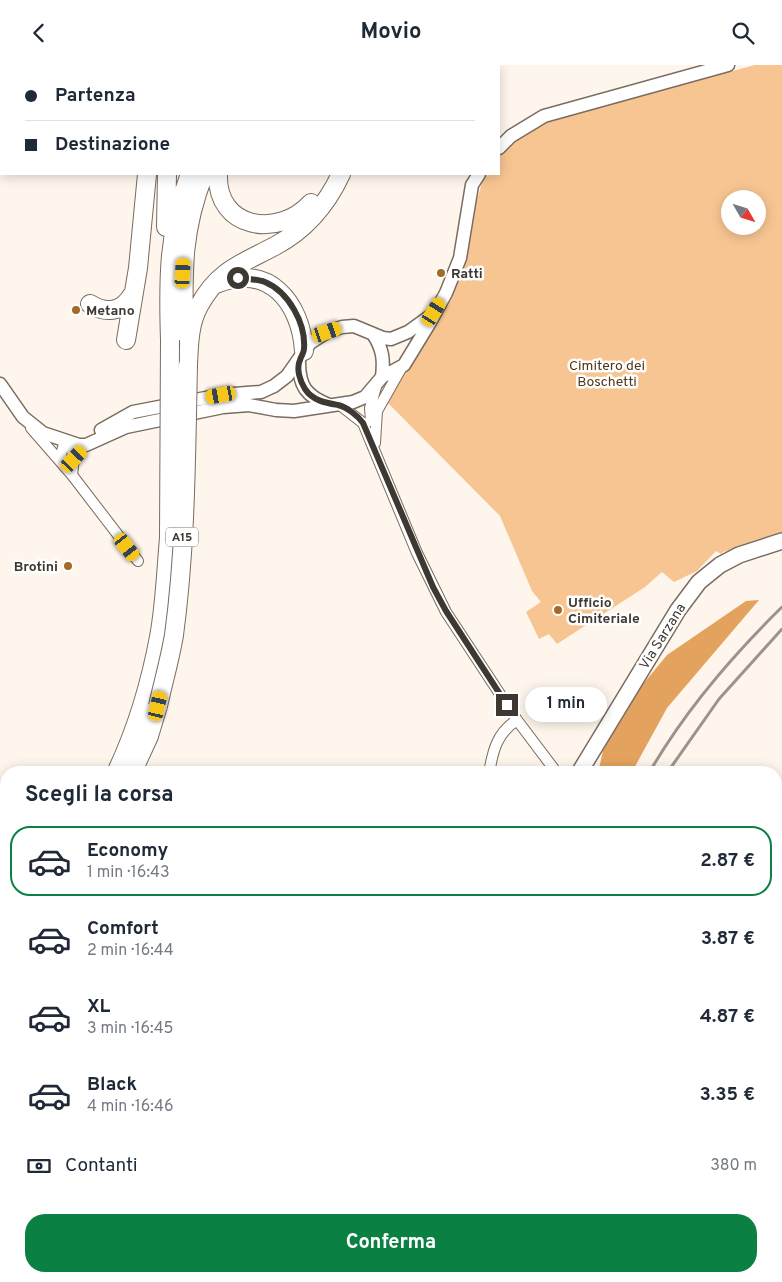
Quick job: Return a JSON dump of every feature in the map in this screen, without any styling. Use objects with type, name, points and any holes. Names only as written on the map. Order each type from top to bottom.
[{"type":"highway","points":[[126,340],[138,268],[147,175]]},
{"type":"highway","points":[[168,175],[165,271],[168,289]]},
{"type":"highway","name":"A15","points":[[135,766],[149,736],[173,637],[180,578],[188,365],[182,336],[168,289],[170,247],[175,219],[190,175]]},
{"type":"highway","name":"A15","points":[[119,766],[133,736],[147,692],[160,636],[169,538],[182,336],[184,245],[189,218],[204,175]]},
{"type":"highway","points":[[218,175],[223,199],[230,210],[239,218],[253,224],[266,226],[280,224],[294,218],[317,197],[329,175]]},
{"type":"highway","points":[[182,336],[199,306],[225,273],[241,261],[276,245],[302,227],[317,213],[331,194],[340,175]]},
{"type":"highway","points":[[214,286],[226,280],[269,277]]},
{"type":"highway","points":[[251,279],[265,282],[289,301],[296,314],[301,356]]},
{"type":"highway","points":[[90,304],[100,310],[111,311],[121,308],[132,295]]},
{"type":"main road","name":"Via Sarzana","points":[[583,766],[678,610],[699,582],[720,565],[740,555],[782,541]]},
{"type":"street","points":[[500,147],[511,136],[544,116],[728,65]]},
{"type":"street","points":[[375,449],[377,411],[430,323],[433,314],[446,293],[460,258],[469,196],[472,185],[478,175]]},
{"type":"street","points":[[60,460],[62,447],[69,441],[74,438],[90,436],[134,412],[221,395],[261,392],[274,386],[287,376],[318,337],[342,327],[354,326],[383,339],[400,336],[433,314]]},
{"type":"street","points":[[373,334],[380,344],[384,360],[370,408],[375,449]]},
{"type":"street","points":[[301,356],[299,378],[306,391],[318,401],[334,405],[363,423],[417,553],[446,611],[517,720],[552,766]]},
{"type":"street","points":[[74,459],[86,445],[126,427],[215,408],[249,405],[294,411],[334,405],[365,397],[379,382],[404,365]]},
{"type":"street","points":[[0,384],[22,417],[60,460],[138,561]]},
{"type":"street","points":[[22,417],[43,433],[86,445]]},
{"type":"street","points":[[69,441],[74,459],[72,475]]},
{"type":"street","points":[[491,766],[496,744],[505,728],[517,720]]},
{"type":"green space","name":"Cimitero dei Boschetti","points":[[755,65],[782,65],[782,534],[721,554],[716,551],[697,571],[674,582],[662,572],[645,587],[557,644],[549,634],[539,639],[526,612],[541,602],[532,591],[500,516],[389,404],[384,402],[414,354],[473,214],[484,176],[500,175],[500,154],[537,124]]},
{"type":"shaded area","points":[[759,600],[667,708],[635,766],[600,766],[604,746],[639,689],[667,655],[746,601]]},
{"type":"railway","points":[[653,766],[678,728],[710,685],[782,607]]},
{"type":"railway","points":[[672,766],[719,699],[782,629]]},
{"type":"place","name":"Ratti","points":[[441,273]]},
{"type":"place","name":"Metano","points":[[76,310]]},
{"type":"place","name":"Brotini","points":[[68,566]]},
{"type":"place","name":"Ufficio Cimiteriale","points":[[558,610]]},
{"type":"route","points":[[238,278],[265,282],[279,291],[289,301],[296,314],[303,342],[304,351],[299,362],[299,378],[306,391],[318,401],[329,405],[340,405],[353,413],[367,429],[378,461],[433,587],[446,611],[507,705]]}]
